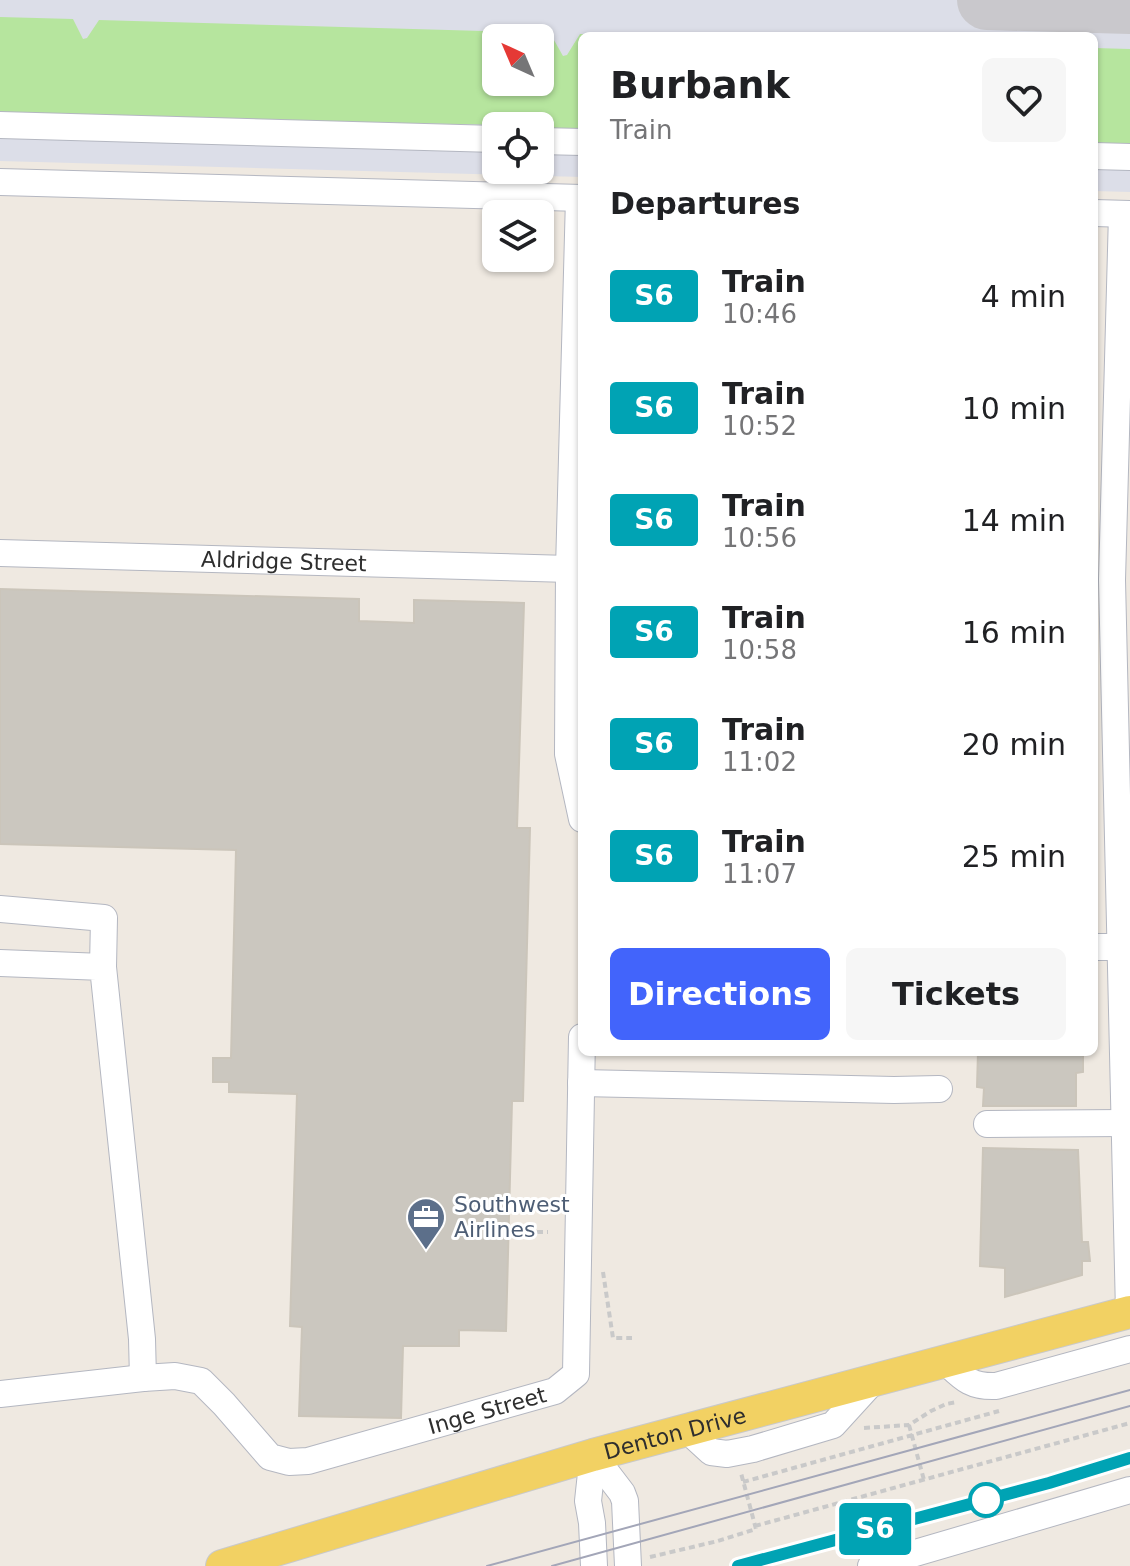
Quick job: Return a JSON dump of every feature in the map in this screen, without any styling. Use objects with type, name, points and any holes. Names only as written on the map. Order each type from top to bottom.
[{"type":"main road","name":"Denton Drive","points":[[222,1566],[593,1455],[1130,1312]]},
{"type":"street","points":[[0,125],[482,139]]},
{"type":"street","points":[[554,141],[578,142]]},
{"type":"street","points":[[1098,156],[1130,157]]},
{"type":"street","points":[[0,182],[578,198]]},
{"type":"street","points":[[1098,213],[1126,214],[1112,580],[1104,653],[1107,947],[1124,1123],[1130,1312]]},
{"type":"street","points":[[578,291],[569,569],[568,754],[578,800]]},
{"type":"street","name":"Aldridge Street","points":[[0,553],[569,569]]},
{"type":"street","points":[[0,909],[104,918],[103,967],[142,1339],[143,1378]]},
{"type":"street","points":[[0,963],[103,967]]},
{"type":"street","name":"Inge Street","points":[[0,1394],[143,1378],[175,1376],[201,1381],[270,1457],[289,1462],[308,1461],[555,1391],[576,1374],[582,1056]]},
{"type":"street","points":[[581,1083],[939,1089]]},
{"type":"street","points":[[987,1124],[1124,1123]]},
{"type":"street","points":[[945,1361],[966,1381],[981,1386],[996,1386],[1130,1349]]},
{"type":"street","points":[[593,1455],[625,1501],[628,1564]]},
{"type":"street","points":[[593,1455],[588,1501],[594,1566]]},
{"type":"street","points":[[871,1566],[1130,1490]]},
{"type":"path","points":[[537,1232],[548,1232]]},
{"type":"path","points":[[602,1261],[613,1338],[632,1338]]},
{"type":"path","points":[[862,1428],[909,1425],[946,1404],[968,1401]]},
{"type":"path","points":[[743,1482],[999,1411]]},
{"type":"path","points":[[755,1526],[1130,1423]]},
{"type":"path","points":[[909,1425],[924,1480]]},
{"type":"path","points":[[628,1564],[756,1529],[740,1470]]},
{"type":"shaded area","points":[[0,0],[1130,0],[1130,192],[1098,191],[1098,32],[578,32],[578,177],[554,176],[554,112],[482,112],[482,174],[0,161]]},
{"type":"green space","points":[[0,17],[73,19],[83,39],[87,38],[99,20],[482,31],[482,96],[554,96],[554,40],[563,56],[567,55],[578,37],[578,131],[554,130],[554,112],[482,112],[482,125],[0,114]]},
{"type":"green space","points":[[1098,48],[1130,49],[1130,147],[1098,146]]},
{"type":"building","points":[[0,589],[359,599],[359,621],[414,623],[414,600],[524,603],[517,828],[530,828],[523,1101],[512,1101],[506,1331],[459,1330],[459,1346],[403,1346],[401,1418],[299,1416],[302,1327],[290,1326],[297,1094],[229,1092],[229,1082],[213,1082],[213,1058],[231,1058],[236,850],[0,844]]},
{"type":"building","points":[[978,1056],[1083,1056],[1083,1072],[1076,1073],[1076,1106],[983,1106],[984,1088],[977,1087]]},
{"type":"building","points":[[983,1148],[1078,1150],[1082,1242],[1088,1242],[1090,1261],[1082,1261],[1082,1275],[1005,1297],[1005,1268],[980,1266]]},
{"type":"taxiway","points":[[987,0],[1130,4]]},
{"type":"tram line","points":[[487,1566],[1130,1390]]},
{"type":"tram line","points":[[552,1566],[1130,1406]]},
{"type":"railway","points":[[738,1566],[1049,1483],[1130,1458]]},
{"type":"train","name":"S6","points":[[738,1566],[1049,1483],[1130,1458]]},
{"type":"place","name":"Southwest Airlines","points":[[426,1251]]}]
